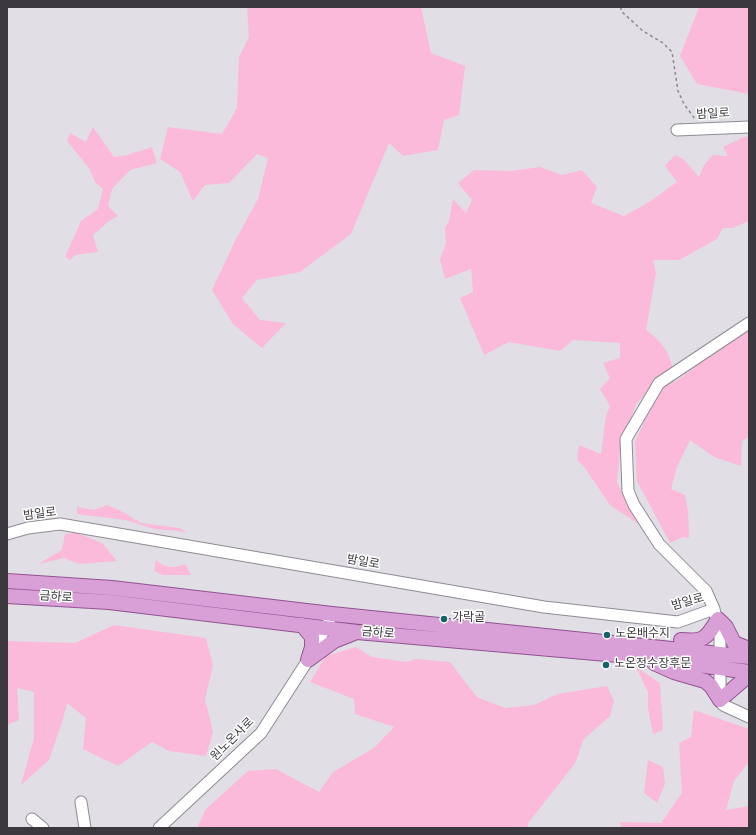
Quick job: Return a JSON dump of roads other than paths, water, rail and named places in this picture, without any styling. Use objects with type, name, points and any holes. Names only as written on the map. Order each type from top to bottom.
[{"type":"main road","name":"금하로","points":[[7,580],[112,588],[640,651],[749,672]]},
{"type":"main road","name":"금하로","points":[[7,596],[109,602],[357,632],[640,651],[719,653],[749,657]]},
{"type":"main road","points":[[716,614],[726,627],[734,643],[749,649]]},
{"type":"main road","points":[[640,651],[666,639],[699,641],[709,634],[716,614]]},
{"type":"main road","points":[[302,625],[312,637],[312,647],[308,660]]},
{"type":"main road","points":[[308,660],[334,641],[357,632]]},
{"type":"main road","points":[[640,651],[674,672],[705,681],[711,686],[720,700],[749,675]]},
{"type":"street","name":"밤일로","points":[[678,130],[749,127]]},
{"type":"street","name":"밤일로","points":[[720,700],[720,634],[716,614],[706,591],[659,544],[634,505],[627,484],[626,439],[659,383],[749,323]]},
{"type":"street","name":"밤일로","points":[[7,534],[28,528],[60,524],[544,607],[678,622],[716,614]]},
{"type":"street","name":"원노온사로","points":[[158,828],[261,733],[308,660],[327,628],[332,614]]},
{"type":"street","points":[[720,700],[723,704],[749,717]]},
{"type":"street","points":[[81,802],[85,828]]},
{"type":"street","points":[[32,819],[43,828]]},
{"type":"place","name":"가락골","points":[[444,619]]},
{"type":"place","name":"노온배수지","points":[[607,635]]},
{"type":"place","name":"노온정수장후문","points":[[606,665]]}]
